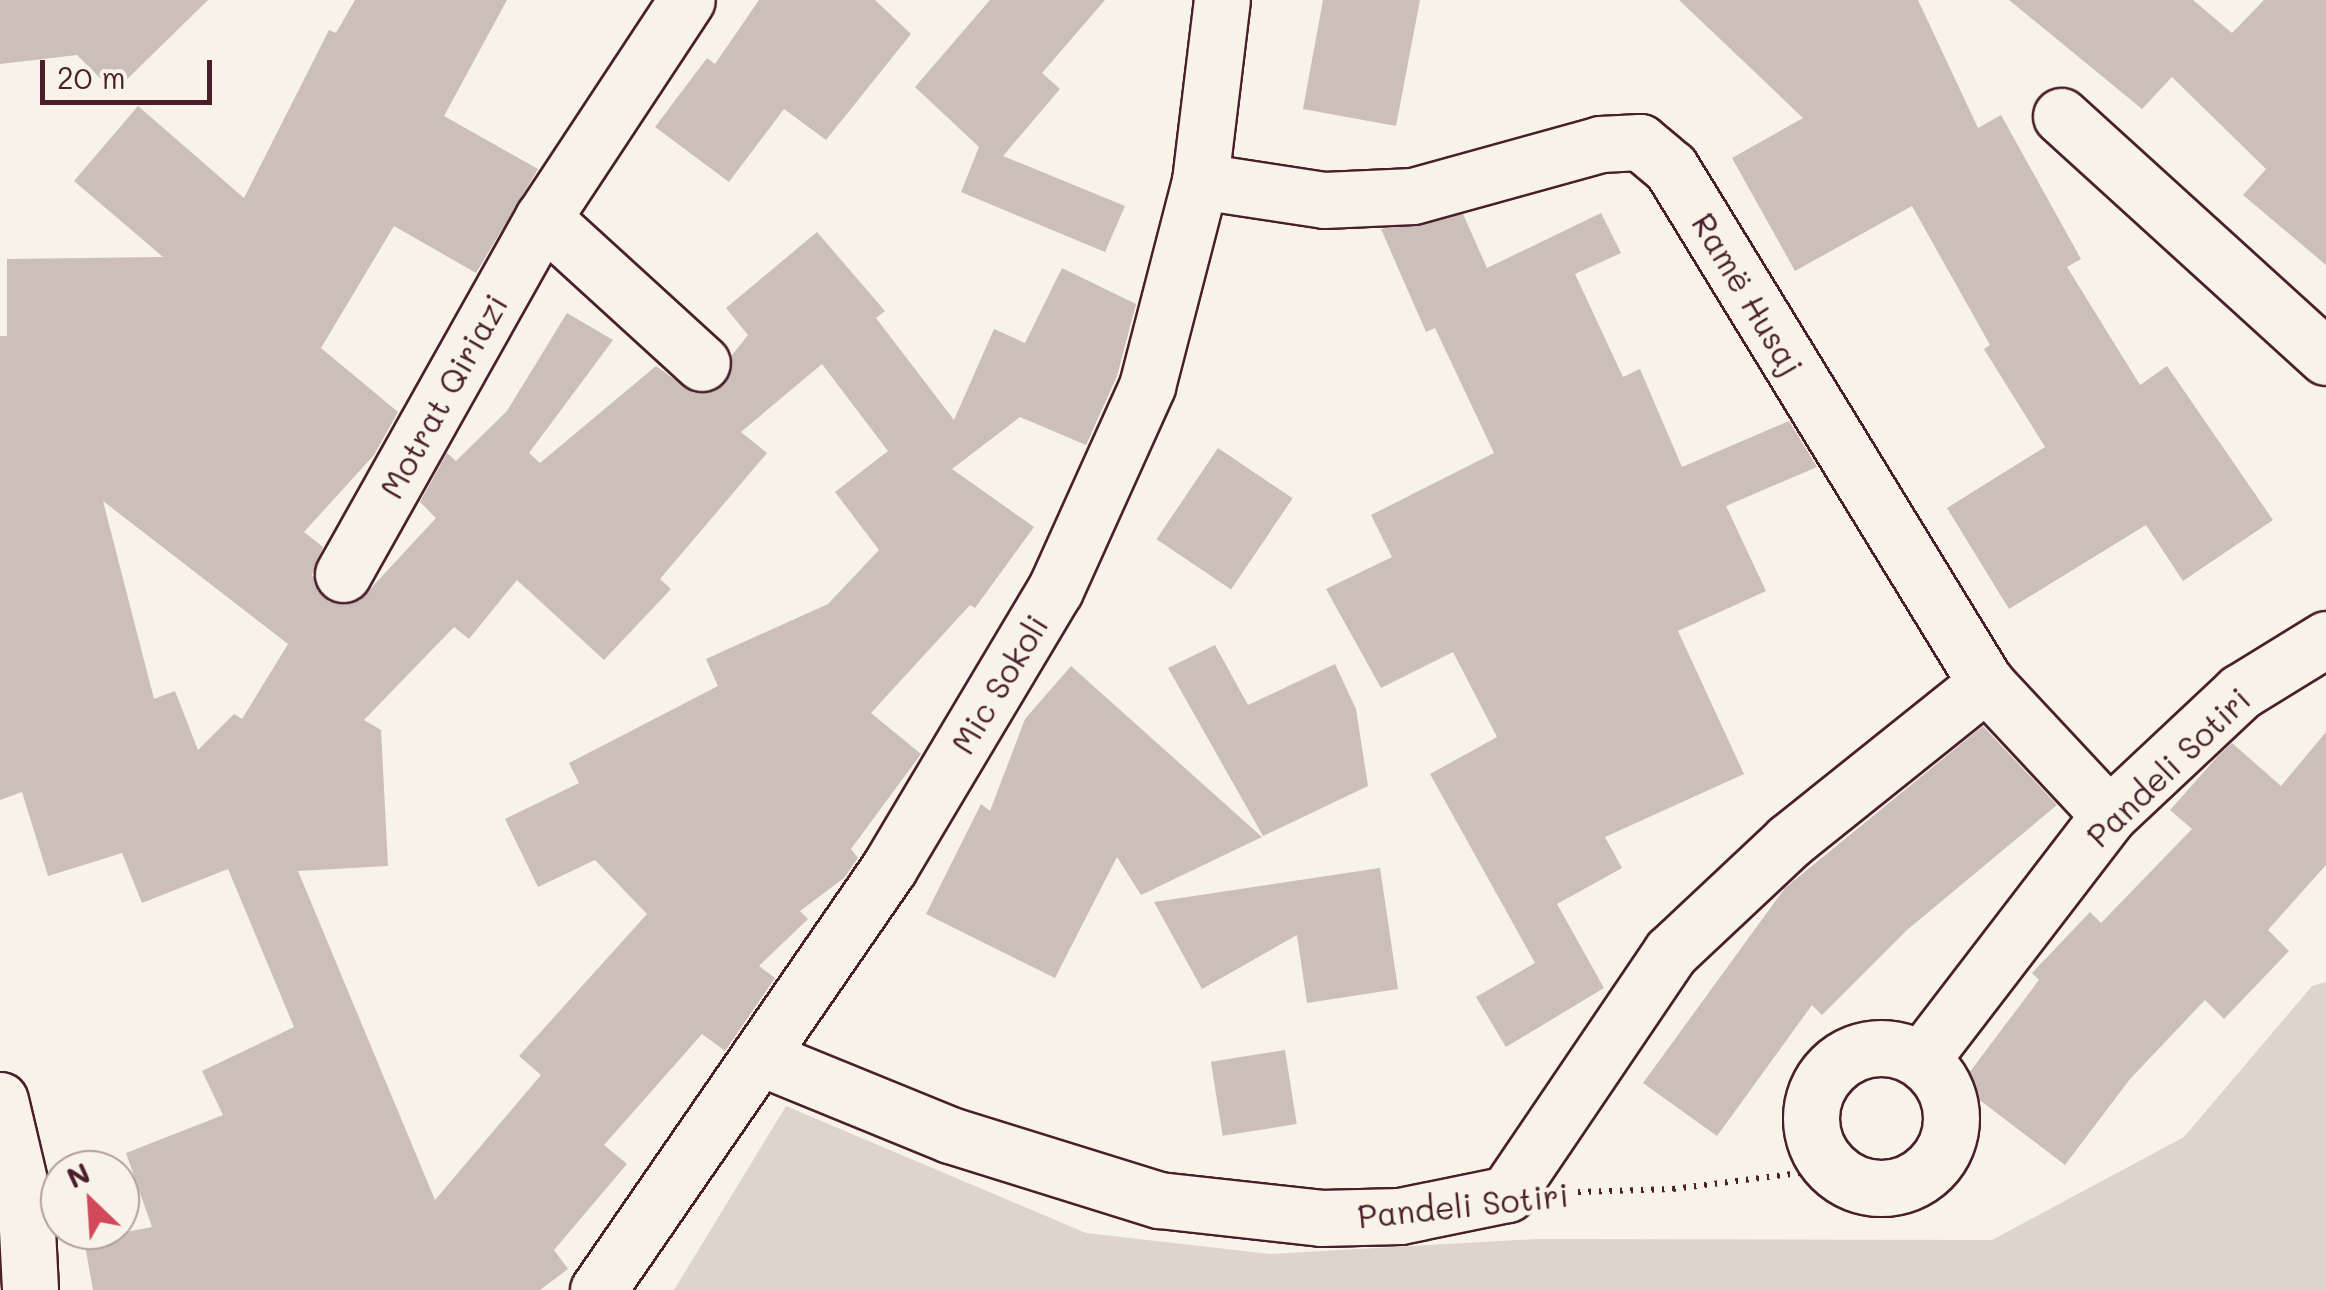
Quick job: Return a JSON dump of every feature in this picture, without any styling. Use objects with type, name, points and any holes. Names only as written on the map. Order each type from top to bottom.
[{"type":"street","name":"Motrat Qiriazi","points":[[343,574],[542,218],[687,0]]},
{"type":"street","name":"Mic Sokoli","points":[[598,1290],[889,868],[1055,590],[1146,386],[1200,181],[1222,0]]},
{"type":"street","points":[[2061,116],[2326,357]]},
{"type":"street","name":"Ramë Husaj","points":[[1200,181],[1324,200],[1413,196],[1600,144],[1640,142],[1671,168],[1986,682],[2109,815]]},
{"type":"street","points":[[542,218],[702,363]]},
{"type":"street","name":"Pandeli Sotiri","points":[[1921,1060],[2109,815],[2240,692],[2326,638]]},
{"type":"street","points":[[1507,1194],[1670,952],[1788,841],[1986,682]]},
{"type":"street","points":[[1878,1047],[1921,1060],[1948,1096],[1947,1141],[1936,1162],[1918,1177],[1874,1188],[1832,1169],[1811,1128],[1820,1083],[1855,1052],[1878,1047]]},
{"type":"street","name":"Pandeli Sotiri","points":[[759,1057],[950,1135],[1159,1200],[1320,1218],[1400,1216],[1507,1194]]},
{"type":"street","points":[[0,1100],[26,1210],[30,1290]]},
{"type":"path","name":"Pandeli Sotiri","points":[[1507,1194],[1673,1189],[1832,1169]]},
{"type":"shaded area","points":[[2326,982],[2326,1290],[674,1290],[786,1106],[1086,1233],[1270,1254],[1536,1239],[1992,1240],[2184,1137],[2312,986]]},
{"type":"building","points":[[0,0],[208,0],[114,92],[77,55],[0,64]]},
{"type":"building","points":[[355,0],[507,0],[444,116],[538,169],[476,273],[394,226],[321,348],[398,412],[374,455],[304,532],[323,547],[312,575],[329,602],[360,600],[436,518],[420,502],[447,453],[456,461],[507,411],[567,313],[613,340],[529,453],[540,463],[656,366],[694,393],[724,385],[732,355],[748,335],[726,308],[817,232],[885,311],[876,318],[954,420],[994,329],[1025,343],[1062,268],[1136,304],[1117,376],[1086,445],[1020,417],[952,469],[1034,527],[975,608],[970,605],[871,713],[921,754],[851,849],[858,858],[844,878],[800,911],[808,919],[759,966],[775,978],[725,1051],[702,1034],[604,1145],[627,1164],[554,1250],[568,1269],[540,1290],[93,1290],[86,1250],[140,1250],[140,1229],[152,1227],[140,1193],[140,1150],[134,1150],[223,1115],[202,1071],[294,1027],[228,869],[142,903],[122,853],[48,876],[22,792],[0,800],[0,336],[7,336],[7,259],[163,257],[74,181],[138,106],[244,198],[329,30],[336,33]],"holes":[[[822,364],[888,451],[835,492],[879,550],[828,604],[706,659],[718,686],[569,763],[579,783],[505,819],[538,887],[595,860],[647,914],[519,1056],[541,1075],[435,1200],[298,871],[388,866],[381,730],[364,720],[454,627],[469,639],[517,580],[604,660],[671,589],[660,579],[767,453],[741,432]],[[103,501],[288,644],[242,719],[234,714],[198,750],[175,691],[154,699]]]},
{"type":"building","points":[[759,0],[875,0],[911,34],[826,140],[784,109],[729,182],[655,127],[707,58],[715,64]]},
{"type":"building","points":[[990,0],[1105,0],[1042,73],[1060,89],[1003,156],[1125,206],[1105,252],[961,192],[979,147],[915,87]]},
{"type":"building","points":[[1323,0],[1420,0],[1396,126],[1303,109]]},
{"type":"building","points":[[1679,0],[1918,0],[1978,128],[2001,115],[2081,259],[2067,267],[2140,385],[2167,366],[2273,520],[2183,581],[2146,525],[2009,609],[1947,508],[2045,447],[1984,349],[1990,345],[1912,206],[1795,271],[1732,158],[1803,118]]},
{"type":"building","points":[[2009,0],[2193,0],[2232,33],[2264,0],[2326,0],[2326,265],[2243,195],[2266,169],[2172,77],[2142,109]]},
{"type":"building","points":[[1601,213],[1621,253],[1575,274],[1623,377],[1640,369],[1682,467],[1789,421],[1817,467],[1726,506],[1766,591],[1678,631],[1744,774],[1605,837],[1622,868],[1557,904],[1604,988],[1506,1047],[1476,997],[1535,963],[1430,774],[1497,737],[1453,652],[1381,688],[1326,589],[1392,557],[1371,515],[1494,453],[1435,328],[1426,332],[1381,229],[1463,214],[1487,268]]},
{"type":"building","points":[[1218,448],[1293,498],[1231,590],[1156,539]]},
{"type":"building","points":[[1215,645],[1248,705],[1335,664],[1356,709],[1368,786],[1263,836],[1168,668]]},
{"type":"building","points":[[1071,666],[1262,837],[1141,895],[1117,857],[1055,978],[926,914],[981,804],[990,811],[1025,719]]},
{"type":"building","points":[[1983,726],[2057,805],[1907,930],[1822,1015],[1812,1005],[1717,1136],[1643,1083],[1785,888]]},
{"type":"building","points":[[2326,732],[2326,865],[2268,930],[2289,951],[2224,1019],[2205,1000],[2130,1079],[2065,1165],[1960,1085],[2039,980],[2032,973],[2090,912],[2101,923],[2192,829],[2170,810],[2218,756],[2232,743],[2281,786]]},
{"type":"building","points":[[1380,868],[1398,989],[1307,1003],[1297,935],[1202,989],[1154,902]]},
{"type":"building","points":[[1285,1050],[1297,1124],[1223,1136],[1211,1062]]}]
